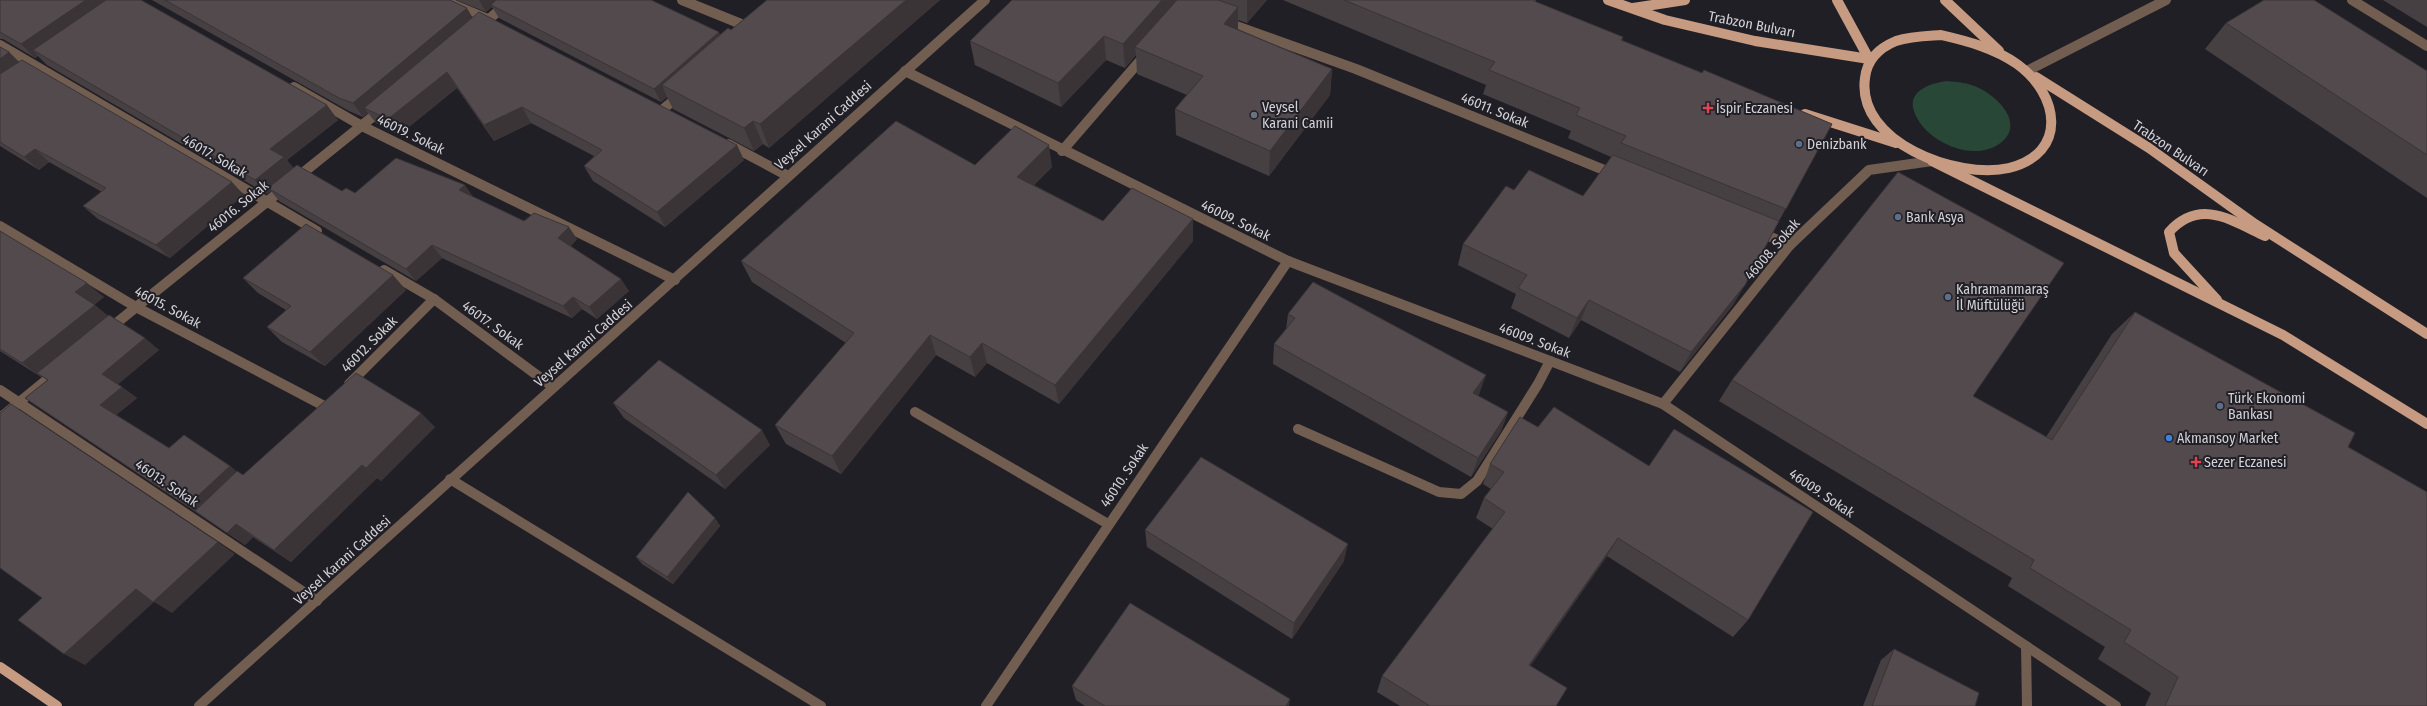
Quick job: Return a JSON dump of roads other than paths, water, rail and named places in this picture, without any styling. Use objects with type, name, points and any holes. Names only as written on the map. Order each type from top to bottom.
[{"type":"main road","name":"Trabzon Bulvarı","points":[[1608,0],[1665,20],[1755,41],[1869,59]]},
{"type":"main road","points":[[1631,8],[1685,0]]},
{"type":"main road","points":[[1838,0],[1869,59]]},
{"type":"main road","points":[[1793,110],[1901,145],[1932,161],[1963,169],[1995,171],[2021,164],[2041,152],[2052,134],[2053,114],[2045,92],[2027,71],[2003,55],[1945,0]]},
{"type":"main road","points":[[1901,145],[1878,124],[1865,101],[1862,79],[1869,59],[1886,45],[1911,37],[1941,35],[1972,42],[2003,55]]},
{"type":"main road","name":"Trabzon Bulvarı","points":[[2027,71],[2149,148],[2255,224],[2427,334]]},
{"type":"main road","name":"Trabzon Bulvarı","points":[[1932,161],[2283,335],[2427,424]]},
{"type":"main road","name":"Trabzon Bulvarı","points":[[2221,304],[2174,253],[2169,232],[2182,219],[2200,213],[2227,219],[2297,251]]},
{"type":"main road","points":[[0,667],[57,706]]},
{"type":"street","points":[[442,0],[492,21]]},
{"type":"street","points":[[470,35],[492,21],[511,0]]},
{"type":"street","points":[[682,0],[755,29]]},
{"type":"street","name":"Veysel Karani Caddesi","points":[[200,706],[450,479],[675,280],[984,0]]},
{"type":"street","points":[[2027,71],[2166,0]]},
{"type":"street","points":[[2352,0],[2427,46]]},
{"type":"street","name":"46011. Sokak","points":[[1215,19],[1356,69],[1621,176]]},
{"type":"street","name":"46017. Sokak","points":[[0,45],[31,68],[326,237]]},
{"type":"street","points":[[1062,151],[1149,50]]},
{"type":"street","points":[[31,68],[46,58]]},
{"type":"street","name":"46009. Sokak","points":[[905,71],[1062,151],[1288,260],[1663,404],[2116,706]]},
{"type":"street","name":"46019. Sokak","points":[[286,82],[362,126],[675,280]]},
{"type":"street","points":[[662,110],[686,90]]},
{"type":"street","name":"46016. Sokak","points":[[99,337],[362,126],[386,105]]},
{"type":"street","points":[[722,141],[788,176]]},
{"type":"street","name":"46008. Sokak","points":[[1663,404],[1790,245],[1869,170],[1932,161]]},
{"type":"street","name":"46015. Sokak","points":[[0,226],[136,307],[329,404],[315,417]]},
{"type":"street","points":[[1746,227],[1790,245]]},
{"type":"street","name":"46010. Sokak","points":[[986,706],[1288,260]]},
{"type":"street","name":"46017. Sokak","points":[[373,264],[434,299],[554,387]]},
{"type":"street","name":"46012. Sokak","points":[[343,390],[434,299]]},
{"type":"street","points":[[1298,429],[1439,492],[1461,494],[1477,480],[1538,384],[1550,360]]},
{"type":"street","points":[[0,418],[63,367]]},
{"type":"street","name":"46013. Sokak","points":[[0,390],[206,521],[317,601]]},
{"type":"street","points":[[915,412],[1108,524]]},
{"type":"street","points":[[450,479],[820,706]]},
{"type":"street","points":[[2026,646],[2027,706]]},
{"type":"place","name":"İspir Eczanesi","points":[[1708,108]]},
{"type":"place","name":"Veysel Karani Camii","points":[[1254,115]]},
{"type":"place","name":"Denizbank","points":[[1799,144]]},
{"type":"place","name":"Bank Asya","points":[[1898,217]]},
{"type":"place","name":"Kahramanmaraş İl Müftülüğü","points":[[1948,297]]},
{"type":"place","name":"Türk Ekonomi Bankası","points":[[2220,406]]},
{"type":"place","name":"Akmansoy Market","points":[[2169,438]]},
{"type":"place","name":"Sezer Eczanesi","points":[[2196,462]]}]
